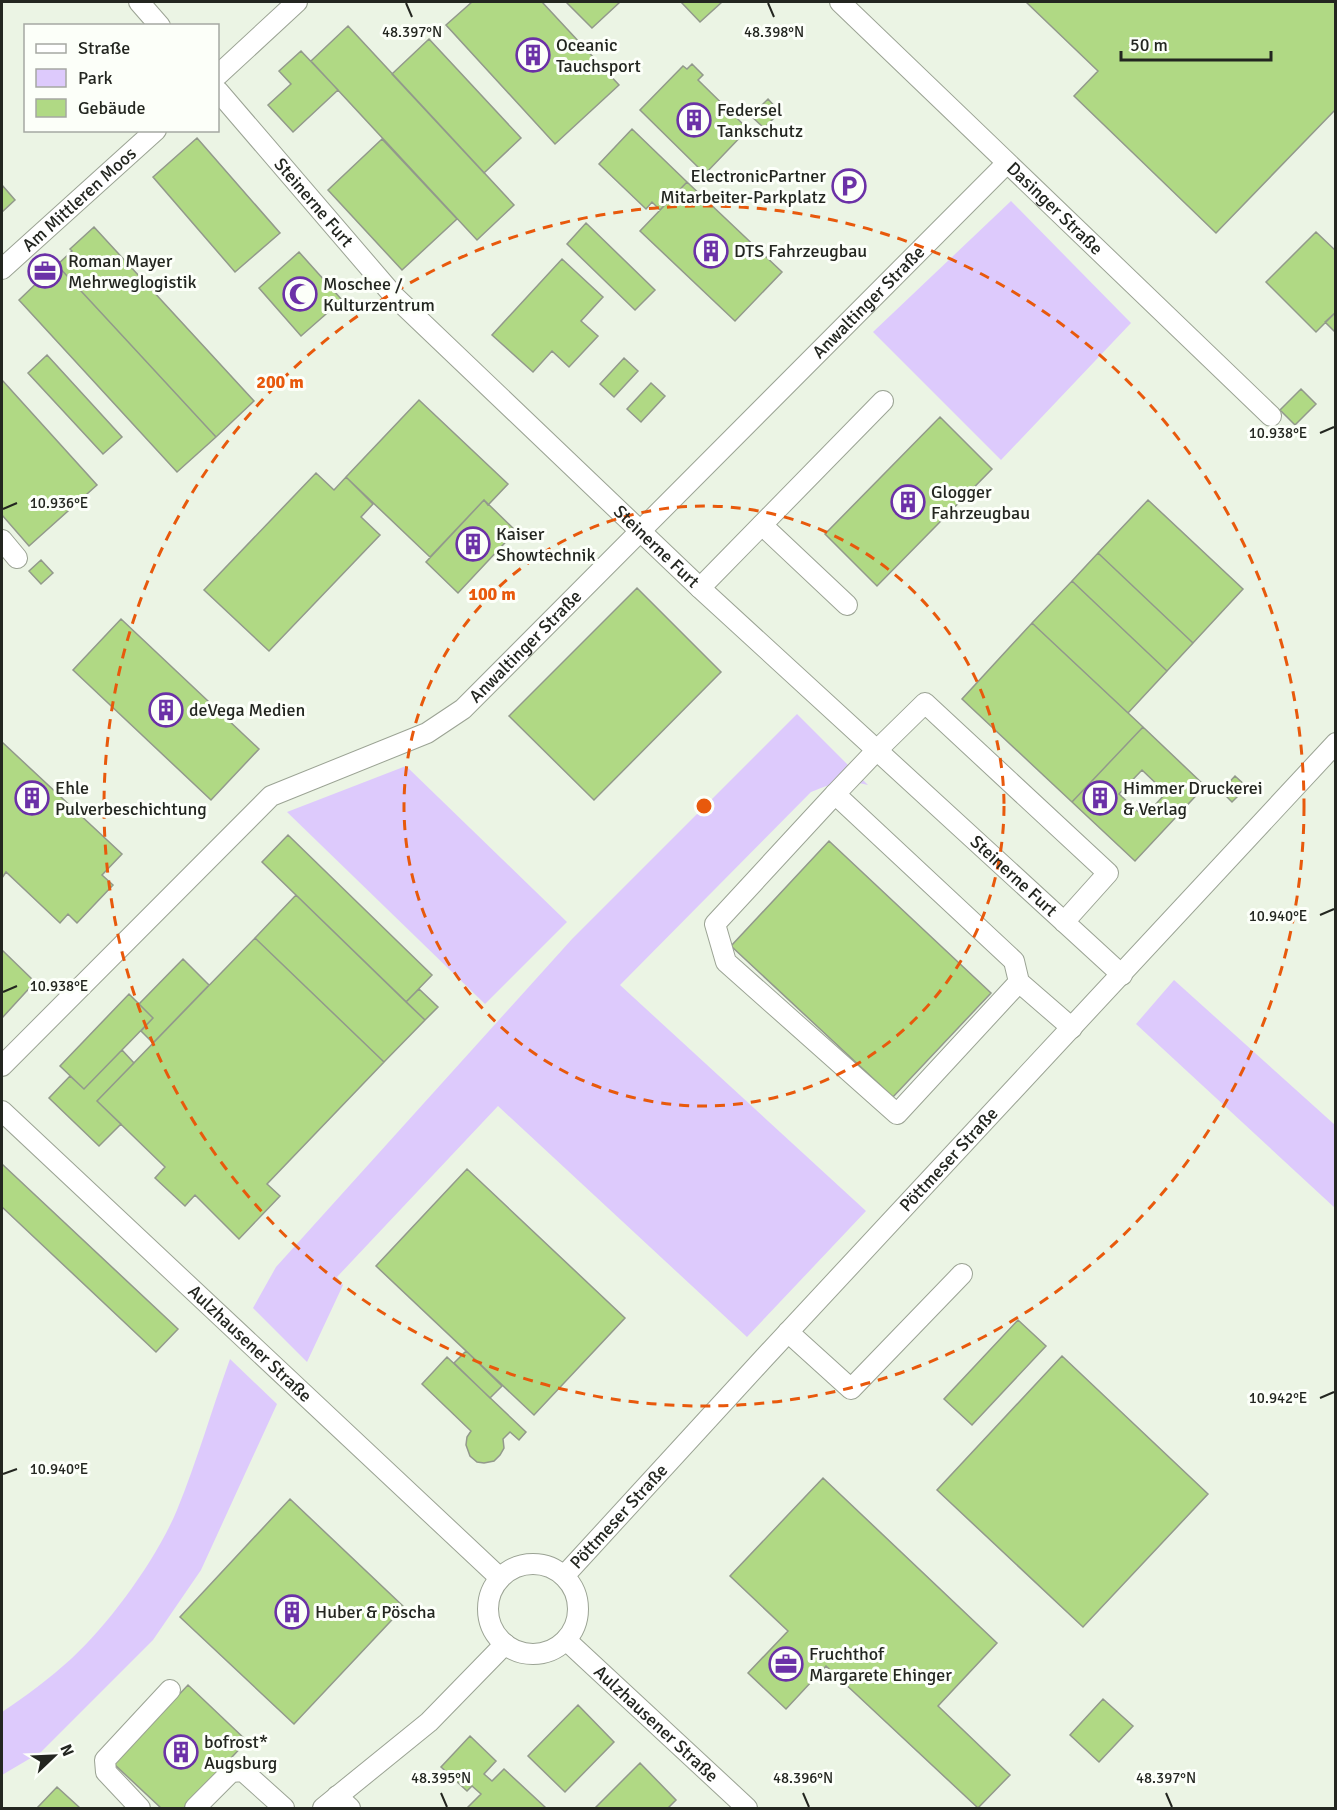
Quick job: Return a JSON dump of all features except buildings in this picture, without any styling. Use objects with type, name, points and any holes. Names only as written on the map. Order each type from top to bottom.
[{"type":"street","points":[[139,2],[158,24]]},
{"type":"street","points":[[219,74],[297,2]]},
{"type":"street","name":"Dasinger Straße","points":[[840,2],[1271,416]]},
{"type":"street","name":"Steinerne Furt","points":[[219,92],[394,296],[700,588],[1122,975]]},
{"type":"street","name":"Am Mittleren Moos","points":[[2,269],[154,132]]},
{"type":"street","name":"Anwaltinger Straße","points":[[2,1066],[271,796],[427,733],[463,709],[1007,163]]},
{"type":"street","points":[[700,588],[883,401]]},
{"type":"street","points":[[762,525],[847,604]]},
{"type":"street","points":[[2,540],[17,558]]},
{"type":"street","points":[[1019,982],[897,1114],[726,962],[715,924],[876,751],[925,704],[1108,873],[1064,922]]},
{"type":"street","name":"Pöttmeser Straße","points":[[564,1576],[1335,744]]},
{"type":"street","points":[[835,795],[1014,960],[1019,982],[1072,1028]]},
{"type":"street","name":"Aulzhausener Straße","points":[[2,1111],[500,1578]]},
{"type":"street","points":[[788,1332],[851,1389],[962,1274]]},
{"type":"street","name":"Pöttmeser Straße","points":[[500,1578],[511,1569],[531,1564],[552,1568],[564,1576],[573,1587],[577,1600],[576,1621],[566,1640]]},
{"type":"street","points":[[500,1578],[491,1594],[488,1612],[496,1635],[505,1644],[530,1654],[543,1653],[566,1640]]},
{"type":"street","name":"Aulzhausener Straße","points":[[566,1640],[747,1809]]},
{"type":"street","points":[[336,1804],[429,1722],[505,1644]]},
{"type":"street","points":[[140,1809],[106,1772],[105,1760],[170,1690]]},
{"type":"street","points":[[195,1809],[231,1772],[243,1771],[284,1809]]},
{"type":"green space","points":[[1011,201],[1131,323],[1001,460],[873,332]]},
{"type":"green space","points":[[797,714],[868,785],[852,782],[839,783],[811,792],[620,985],[866,1211],[747,1337],[498,1106],[337,1277],[343,1285],[307,1362],[253,1308],[276,1267],[572,939]]},
{"type":"green space","points":[[406,766],[567,922],[485,1004],[287,812]]},
{"type":"green space","points":[[1174,980],[1335,1125],[1335,1208],[1136,1024]]},
{"type":"green space","points":[[230,1359],[277,1404],[201,1570],[153,1640],[41,1752],[2,1775],[2,1712],[71,1659],[101,1628],[145,1570],[177,1510]]},
{"type":"place","name":"Oceanic Tauchsport","points":[[533,55]]},
{"type":"place","name":"Federsel Tankschutz","points":[[694,120]]},
{"type":"place","name":"ElectronicPartner Mitarbeiter-Parkplatz","points":[[849,186]]},
{"type":"place","name":"DTS Fahrzeugbau","points":[[711,251]]},
{"type":"place","name":"Roman Mayer Mehrweglogistik","points":[[45,271]]},
{"type":"place","name":"Moschee / Kulturzentrum","points":[[300,294]]},
{"type":"place","name":"Glogger Fahrzeugbau","points":[[908,502]]},
{"type":"place","name":"Kaiser Showtechnik","points":[[473,544]]},
{"type":"place","name":"deVega Medien","points":[[166,710]]},
{"type":"place","name":"Ehle Pulverbeschichtung","points":[[32,798]]},
{"type":"place","name":"Himmer Druckerei & Verlag","points":[[1100,798]]},
{"type":"place","name":"Huber & Pöscha","points":[[292,1612]]},
{"type":"place","name":"Fruchthof Margarete Ehinger","points":[[786,1664]]},
{"type":"place","name":"bofrost* Augsburg","points":[[181,1752]]}]
